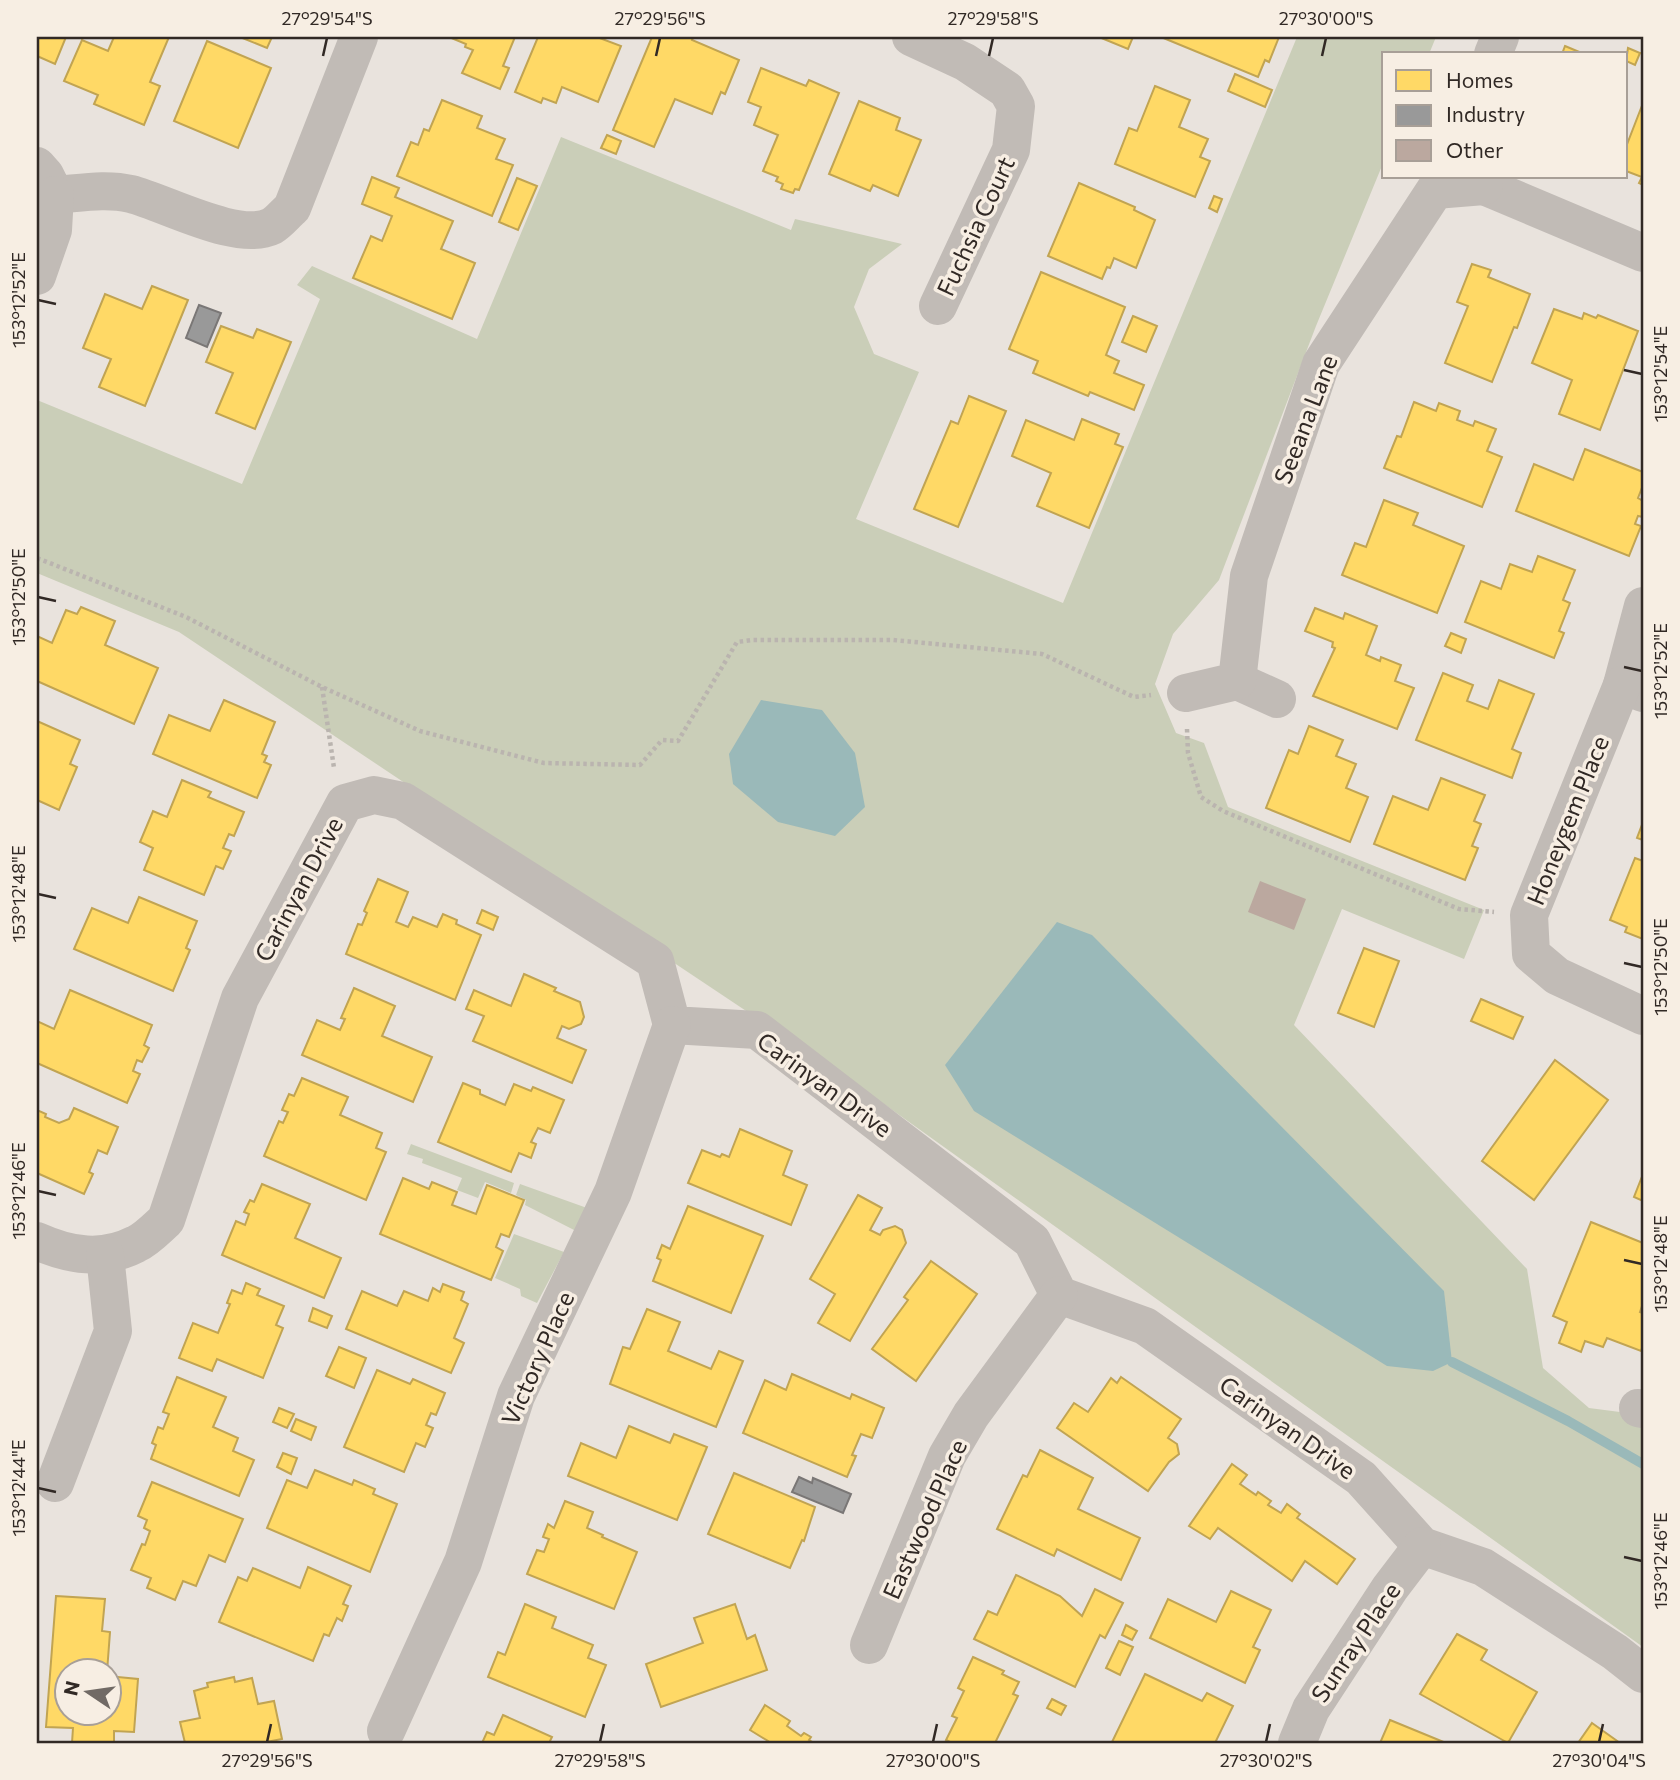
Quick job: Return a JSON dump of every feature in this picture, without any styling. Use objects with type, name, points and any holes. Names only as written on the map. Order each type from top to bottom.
[{"type":"street","points":[[37,276],[53,230],[46,181],[132,195],[224,227],[251,230],[271,226],[292,208],[359,37]]},
{"type":"street","name":"Fuchsia Court","points":[[911,37],[965,62],[1007,90],[1016,106],[1012,150],[938,306]]},
{"type":"street","points":[[1482,181],[1643,253]]},
{"type":"street","name":"Seeana Lane","points":[[1237,681],[1249,576],[1321,364],[1435,190],[1482,181]]},
{"type":"street","name":"Honeygem Place","points":[[1643,606],[1633,689],[1529,915],[1531,954],[1557,976],[1643,1016]]},
{"type":"street","points":[[1186,693],[1237,681],[1277,699]]},
{"type":"street","name":"Carinyan Drive","points":[[37,1241],[60,1252],[105,1255],[138,1243],[166,1220],[240,998],[345,803],[374,795],[403,801],[655,961],[672,1024],[757,1030],[1032,1241],[1059,1294],[1145,1326],[1361,1478],[1422,1546],[1483,1567],[1615,1652],[1643,1674]]},
{"type":"street","name":"Victory Place","points":[[386,1731],[463,1562],[516,1396],[613,1192],[672,1024]]},
{"type":"street","points":[[55,1483],[113,1331],[105,1255]]},
{"type":"street","name":"Eastwood Place","points":[[869,1645],[947,1456],[971,1415],[1059,1294]]},
{"type":"street","name":"Sunray Place","points":[[1297,1743],[1311,1709],[1390,1588],[1422,1546]]},
{"type":"path","points":[[37,558],[186,617],[322,687],[420,731],[544,763],[640,765],[663,740],[678,741],[737,642],[752,639],[893,640],[1042,654],[1134,697],[1186,693],[1188,753],[1201,797],[1223,811],[1460,909],[1529,915]]},
{"type":"path","points":[[322,687],[334,770],[345,803]]},
{"type":"green space","points":[[1297,37],[1436,37],[1430,52],[1382,52],[1382,166],[1316,326],[1219,580],[1173,634],[1155,684],[1176,733],[1204,743],[1228,807],[1484,910],[1464,959],[1342,909],[1294,1025],[1527,1269],[1543,1368],[1589,1408],[1643,1415],[1643,1647],[863,1089],[179,632],[37,573],[37,400],[242,484],[320,299],[297,285],[312,266],[477,339],[561,137],[791,230],[795,219],[902,244],[869,269],[854,307],[874,354],[919,372],[856,519],[1063,603]]},
{"type":"green space","points":[[411,1144],[514,1183],[511,1193],[485,1182],[478,1198],[457,1190],[462,1178],[422,1163],[423,1159],[407,1154]]},
{"type":"green space","points":[[520,1184],[587,1208],[576,1231],[525,1205],[526,1200],[516,1195]]},
{"type":"green space","points":[[514,1234],[564,1252],[537,1303],[521,1296],[520,1289],[495,1278]]},
{"type":"water","points":[[761,700],[822,710],[855,753],[865,807],[835,836],[778,822],[733,784],[729,754]]},
{"type":"water","points":[[1057,922],[1092,935],[1444,1291],[1452,1362],[1433,1371],[1387,1366],[974,1111],[945,1065]]},
{"type":"building: Homes","points":[[37,37],[66,37],[55,64],[37,56]]},
{"type":"building: Homes","points":[[114,37],[169,37],[150,82],[160,86],[144,125],[94,104],[98,95],[64,81],[82,40],[108,51]]},
{"type":"building: Homes","points":[[240,37],[272,37],[267,48]]},
{"type":"building: Homes","points":[[449,37],[515,37],[503,66],[509,68],[500,89],[462,73],[473,50]]},
{"type":"building: Homes","points":[[538,37],[597,37],[621,46],[598,102],[562,87],[556,103],[543,98],[541,103],[515,92]]},
{"type":"building: Homes","points":[[652,37],[693,37],[692,40],[739,60],[725,94],[721,92],[712,114],[675,99],[654,147],[613,130]]},
{"type":"building: Homes","points":[[1099,37],[1133,37],[1128,49]]},
{"type":"building: Homes","points":[[1161,37],[1279,37],[1269,62],[1265,60],[1258,77]]},
{"type":"building: Homes","points":[[207,41],[271,68],[238,148],[174,121]]},
{"type":"building: Homes","points":[[1565,46],[1579,52],[1563,52]]},
{"type":"building: Homes","points":[[1628,48],[1640,53],[1635,65],[1628,62]]},
{"type":"building: Homes","points":[[761,68],[806,86],[809,80],[839,93],[799,190],[795,189],[793,193],[781,189],[783,184],[776,181],[778,177],[763,171],[778,135],[754,125],[761,107],[748,102]]},
{"type":"building: Homes","points":[[1235,74],[1272,90],[1265,107],[1228,91]]},
{"type":"building: Homes","points":[[1155,86],[1190,100],[1179,127],[1208,139],[1200,157],[1210,161],[1195,197],[1115,164],[1129,128],[1137,131]]},
{"type":"building: Homes","points":[[442,100],[482,116],[477,128],[505,139],[496,159],[513,165],[492,216],[397,176],[411,142],[418,145],[424,129],[429,131]]},
{"type":"building: Homes","points":[[859,101],[900,118],[896,130],[921,140],[898,196],[873,185],[870,191],[829,174]]},
{"type":"building: Homes","points":[[1643,103],[1643,185],[1639,183],[1642,177],[1628,172],[1628,142]]},
{"type":"building: Homes","points":[[607,135],[621,141],[616,154],[601,148]]},
{"type":"building: Homes","points":[[372,177],[399,188],[395,197],[453,221],[441,249],[475,263],[452,319],[353,278],[371,236],[382,241],[392,216],[362,204]]},
{"type":"building: Homes","points":[[517,178],[537,186],[518,230],[499,222]]},
{"type":"building: Homes","points":[[1079,183],[1135,207],[1134,210],[1155,220],[1136,268],[1114,258],[1102,279],[1048,256]]},
{"type":"building: Homes","points":[[1214,196],[1222,199],[1217,212],[1209,208]]},
{"type":"building: Homes","points":[[1472,264],[1491,270],[1488,277],[1530,294],[1492,382],[1445,363],[1468,306],[1457,302]]},
{"type":"building: Homes","points":[[1041,272],[1125,307],[1106,355],[1119,361],[1114,373],[1144,385],[1134,410],[1090,392],[1088,396],[1033,373],[1038,361],[1009,349]]},
{"type":"building: Homes","points":[[152,286],[188,300],[145,406],[99,387],[111,359],[83,348],[105,294],[142,309]]},
{"type":"building: Homes","points":[[1554,309],[1582,319],[1584,313],[1596,318],[1598,315],[1638,331],[1600,430],[1559,414],[1572,380],[1532,363]]},
{"type":"building: Homes","points":[[1133,316],[1157,326],[1146,352],[1122,342]]},
{"type":"building: Homes","points":[[221,326],[253,338],[257,329],[291,342],[255,429],[216,413],[233,373],[206,362]]},
{"type":"building: Homes","points":[[969,396],[1006,411],[958,527],[914,509],[951,421],[958,424]]},
{"type":"building: Homes","points":[[1414,402],[1436,411],[1439,403],[1460,411],[1457,420],[1473,426],[1475,421],[1496,429],[1487,451],[1502,457],[1482,507],[1384,468],[1397,436],[1401,437]]},
{"type":"building: Homes","points":[[1082,419],[1119,434],[1115,444],[1123,447],[1089,528],[1037,506],[1051,473],[1012,456],[1026,420],[1074,440]]},
{"type":"building: Homes","points":[[1585,449],[1643,472],[1643,485],[1638,498],[1643,501],[1643,517],[1638,516],[1635,524],[1641,526],[1629,556],[1516,511],[1534,464],[1573,480]]},
{"type":"building: Homes","points":[[1384,500],[1418,513],[1413,525],[1464,546],[1437,613],[1342,575],[1355,543],[1366,547]]},
{"type":"building: Homes","points":[[1538,556],[1575,570],[1563,600],[1570,603],[1559,631],[1564,633],[1554,658],[1465,622],[1481,581],[1501,589],[1510,564],[1532,572]]},
{"type":"building: Homes","points":[[81,607],[115,621],[105,645],[158,668],[134,724],[37,681],[37,636],[52,643],[66,610],[77,614]]},
{"type":"building: Homes","points":[[1315,608],[1343,619],[1345,613],[1377,626],[1366,655],[1380,661],[1381,657],[1401,665],[1395,681],[1414,688],[1397,729],[1313,696],[1335,648],[1332,647],[1333,642],[1305,631]]},
{"type":"building: Homes","points":[[1451,633],[1466,639],[1461,653],[1445,646]]},
{"type":"building: Homes","points":[[1443,673],[1473,685],[1467,701],[1488,709],[1499,680],[1534,694],[1512,749],[1521,753],[1512,778],[1416,740]]},
{"type":"building: Homes","points":[[224,700],[275,722],[262,754],[267,756],[264,762],[271,765],[257,798],[153,754],[169,715],[210,731]]},
{"type":"building: Homes","points":[[37,721],[80,740],[70,764],[77,767],[59,810],[37,800]]},
{"type":"building: Homes","points":[[1309,726],[1343,740],[1336,756],[1356,764],[1346,788],[1368,797],[1350,842],[1266,808],[1289,750],[1298,754]]},
{"type":"building: Homes","points":[[1441,778],[1485,795],[1474,821],[1481,824],[1472,846],[1478,848],[1465,880],[1374,844],[1393,796],[1428,810]]},
{"type":"building: Homes","points":[[182,780],[211,792],[208,797],[244,812],[234,836],[229,834],[223,848],[231,851],[223,869],[216,866],[204,895],[144,870],[153,848],[140,842],[153,811],[167,817]]},
{"type":"building: Homes","points":[[1643,822],[1643,840],[1637,838]]},
{"type":"building: Homes","points":[[1635,858],[1643,861],[1643,939],[1625,932],[1627,927],[1610,920]]},
{"type":"building: Homes","points":[[378,879],[408,892],[396,922],[408,927],[413,917],[437,927],[443,914],[457,920],[456,924],[481,935],[455,1000],[346,954],[358,924],[362,925],[367,913],[364,911]]},
{"type":"building: Homes","points":[[139,897],[197,921],[186,948],[190,950],[173,991],[74,949],[92,908],[128,923]]},
{"type":"building: Homes","points":[[482,910],[498,917],[493,930],[477,923]]},
{"type":"building: Homes","points":[[1364,948],[1399,961],[1374,1027],[1338,1013]]},
{"type":"building: Homes","points":[[524,974],[580,1002],[584,1017],[581,1024],[569,1029],[562,1026],[557,1038],[586,1050],[572,1083],[473,1041],[484,1016],[466,1009],[474,990],[511,1006]]},
{"type":"building: Homes","points":[[354,988],[395,1006],[382,1036],[432,1057],[413,1102],[302,1055],[317,1020],[340,1030],[345,1019],[341,1018]]},
{"type":"building: Homes","points":[[70,990],[152,1025],[144,1045],[149,1048],[142,1062],[137,1060],[133,1071],[140,1074],[127,1103],[37,1063],[37,1021],[54,1029]]},
{"type":"building: Homes","points":[[1481,999],[1523,1017],[1513,1039],[1471,1021]]},
{"type":"building: Homes","points":[[1555,1060],[1608,1100],[1534,1200],[1482,1161]]},
{"type":"building: Homes","points":[[302,1078],[348,1097],[340,1115],[382,1133],[376,1148],[386,1152],[366,1200],[264,1156],[279,1121],[283,1123],[288,1112],[282,1110],[289,1094],[294,1096]]},
{"type":"building: Homes","points":[[463,1083],[505,1105],[514,1084],[531,1091],[533,1087],[564,1100],[550,1133],[538,1128],[531,1142],[536,1144],[531,1158],[519,1153],[511,1172],[438,1142]]},
{"type":"building: Homes","points":[[74,1108],[118,1127],[107,1154],[98,1150],[89,1172],[93,1174],[84,1194],[37,1173],[37,1110],[59,1123],[69,1119]]},
{"type":"building: Homes","points":[[740,1129],[792,1151],[783,1175],[807,1185],[791,1225],[688,1183],[702,1150],[720,1157],[722,1154],[729,1157]]},
{"type":"building: Homes","points":[[1643,1174],[1643,1201],[1634,1197]]},
{"type":"building: Homes","points":[[403,1178],[429,1189],[432,1182],[457,1192],[452,1205],[476,1214],[487,1185],[524,1200],[509,1237],[501,1234],[496,1247],[503,1251],[491,1280],[380,1234]]},
{"type":"building: Homes","points":[[262,1184],[310,1204],[295,1238],[341,1258],[324,1298],[222,1255],[236,1221],[245,1225],[249,1214],[244,1212],[250,1200],[254,1202]]},
{"type":"building: Homes","points":[[858,1195],[882,1208],[870,1230],[880,1235],[883,1230],[895,1226],[902,1230],[906,1243],[850,1341],[818,1323],[835,1294],[810,1279]]},
{"type":"building: Homes","points":[[688,1206],[763,1236],[731,1313],[653,1281],[661,1260],[657,1258],[662,1245],[670,1249]]},
{"type":"building: Homes","points":[[1591,1222],[1643,1243],[1641,1351],[1607,1338],[1603,1347],[1585,1341],[1581,1352],[1559,1343],[1567,1322],[1553,1316]]},
{"type":"building: Homes","points":[[931,1261],[977,1294],[916,1381],[872,1349],[908,1300],[904,1297]]},
{"type":"building: Homes","points":[[246,1283],[260,1289],[257,1295],[284,1306],[276,1325],[283,1328],[263,1378],[217,1359],[212,1371],[179,1358],[193,1323],[218,1333],[230,1304],[227,1303],[232,1290],[242,1294]]},
{"type":"building: Homes","points":[[443,1284],[464,1292],[461,1300],[468,1304],[454,1338],[464,1343],[451,1373],[346,1329],[362,1291],[397,1306],[404,1291],[428,1301],[433,1288],[440,1292]]},
{"type":"building: Homes","points":[[313,1308],[332,1316],[327,1328],[309,1321]]},
{"type":"building: Homes","points":[[647,1309],[680,1322],[668,1351],[711,1369],[719,1351],[743,1361],[716,1427],[610,1384],[623,1347],[630,1349]]},
{"type":"building: Homes","points":[[339,1347],[366,1358],[354,1388],[326,1376]]},
{"type":"building: Homes","points":[[377,1370],[410,1384],[413,1379],[445,1393],[436,1415],[431,1413],[426,1425],[433,1428],[425,1447],[416,1443],[404,1472],[344,1447]]},
{"type":"building: Homes","points":[[792,1374],[850,1399],[852,1394],[884,1408],[872,1438],[861,1434],[847,1477],[743,1433],[765,1380],[786,1390]]},
{"type":"building: Homes","points":[[177,1377],[226,1397],[213,1427],[238,1438],[233,1451],[254,1460],[239,1496],[151,1459],[156,1445],[152,1443],[158,1427],[163,1429],[169,1414],[163,1412]]},
{"type":"building: Homes","points":[[1121,1377],[1181,1419],[1168,1438],[1177,1444],[1179,1454],[1169,1462],[1148,1491],[1057,1428],[1074,1403],[1088,1412],[1111,1378],[1117,1383]]},
{"type":"building: Homes","points":[[279,1408],[294,1414],[287,1428],[273,1422]]},
{"type":"building: Homes","points":[[296,1419],[316,1427],[311,1440],[291,1431]]},
{"type":"building: Homes","points":[[629,1426],[670,1443],[674,1434],[707,1447],[677,1520],[568,1476],[581,1443],[616,1458]]},
{"type":"building: Homes","points":[[1040,1450],[1093,1478],[1078,1509],[1140,1538],[1121,1580],[1057,1549],[1054,1556],[997,1529],[1023,1475],[1027,1477]]},
{"type":"building: Homes","points":[[283,1453],[297,1458],[291,1474],[277,1467]]},
{"type":"building: Homes","points":[[1232,1464],[1247,1475],[1240,1484],[1271,1501],[1268,1505],[1281,1513],[1287,1504],[1300,1514],[1297,1518],[1355,1559],[1337,1584],[1305,1561],[1292,1581],[1218,1528],[1210,1539],[1189,1526]]},
{"type":"building: Homes","points":[[315,1470],[352,1485],[354,1480],[375,1489],[373,1494],[397,1504],[370,1572],[267,1528],[287,1480],[307,1488]]},
{"type":"building: Homes","points":[[734,1473],[815,1507],[804,1541],[802,1540],[790,1568],[708,1534]]},
{"type":"building: Homes","points":[[152,1482],[243,1519],[225,1562],[209,1555],[196,1586],[183,1581],[175,1600],[147,1588],[151,1578],[131,1570],[150,1531],[144,1528],[147,1520],[138,1516]]},
{"type":"building: Homes","points":[[565,1501],[593,1512],[587,1528],[637,1552],[614,1609],[527,1574],[537,1550],[544,1552],[549,1539],[543,1537],[548,1524],[554,1528]]},
{"type":"building: Homes","points":[[308,1567],[351,1586],[343,1604],[348,1606],[342,1621],[337,1618],[329,1636],[324,1634],[313,1661],[219,1622],[238,1577],[247,1581],[253,1568],[300,1588]]},
{"type":"building: Homes","points":[[1016,1575],[1060,1596],[1082,1616],[1095,1589],[1123,1603],[1105,1638],[1100,1635],[1075,1687],[974,1639],[988,1611],[997,1615]]},
{"type":"building: Homes","points":[[1231,1591],[1271,1610],[1253,1647],[1260,1650],[1245,1683],[1150,1638],[1168,1599],[1216,1622]]},
{"type":"building: Homes","points":[[56,1596],[105,1599],[102,1631],[110,1632],[108,1658],[52,1658],[52,1727],[46,1727]]},
{"type":"building: Homes","points":[[525,1604],[556,1617],[552,1628],[593,1645],[588,1658],[606,1665],[585,1717],[488,1677],[498,1652],[505,1655]]},
{"type":"building: Homes","points":[[735,1604],[747,1639],[755,1635],[767,1670],[661,1707],[646,1664],[703,1643],[694,1618]]},
{"type":"building: Homes","points":[[1126,1625],[1137,1631],[1132,1640],[1122,1635]]},
{"type":"building: Homes","points":[[1457,1634],[1487,1650],[1481,1660],[1537,1692],[1508,1743],[1420,1694]]},
{"type":"building: Homes","points":[[1119,1641],[1133,1647],[1120,1675],[1106,1668]]},
{"type":"building: Homes","points":[[973,1657],[1004,1671],[1002,1674],[1019,1682],[1013,1694],[1018,1696],[995,1743],[952,1743],[946,1740],[957,1718],[952,1716],[964,1691],[958,1688]]},
{"type":"building: Homes","points":[[1145,1674],[1202,1701],[1207,1693],[1233,1706],[1215,1743],[1112,1742]]},
{"type":"building: Homes","points":[[122,1677],[138,1679],[134,1732],[114,1731],[114,1743],[72,1743],[73,1728],[122,1728]]},
{"type":"building: Homes","points":[[234,1677],[235,1682],[252,1678],[258,1704],[274,1701],[282,1739],[261,1743],[185,1743],[180,1722],[200,1718],[194,1691],[208,1687],[207,1683]]},
{"type":"building: Homes","points":[[1052,1699],[1066,1706],[1061,1715],[1047,1708]]},
{"type":"building: Homes","points":[[765,1705],[790,1721],[787,1726],[801,1736],[804,1733],[811,1737],[809,1740],[814,1743],[766,1743],[768,1741],[750,1730]]},
{"type":"building: Homes","points":[[503,1715],[552,1737],[549,1743],[482,1743],[487,1732],[494,1735]]},
{"type":"building: Homes","points":[[1390,1720],[1446,1743],[1380,1743]]},
{"type":"building: Homes","points":[[1592,1723],[1620,1743],[1578,1743]]},
{"type":"building: Industry","points":[[199,305],[221,313],[207,347],[186,338]]},
{"type":"building: Industry","points":[[799,1477],[812,1483],[813,1478],[851,1494],[843,1513],[792,1492]]},
{"type":"building: Other","points":[[1260,881],[1306,899],[1294,930],[1248,912]]},
{"type":"waterway","points":[[1452,1362],[1568,1421],[1643,1464]]}]
